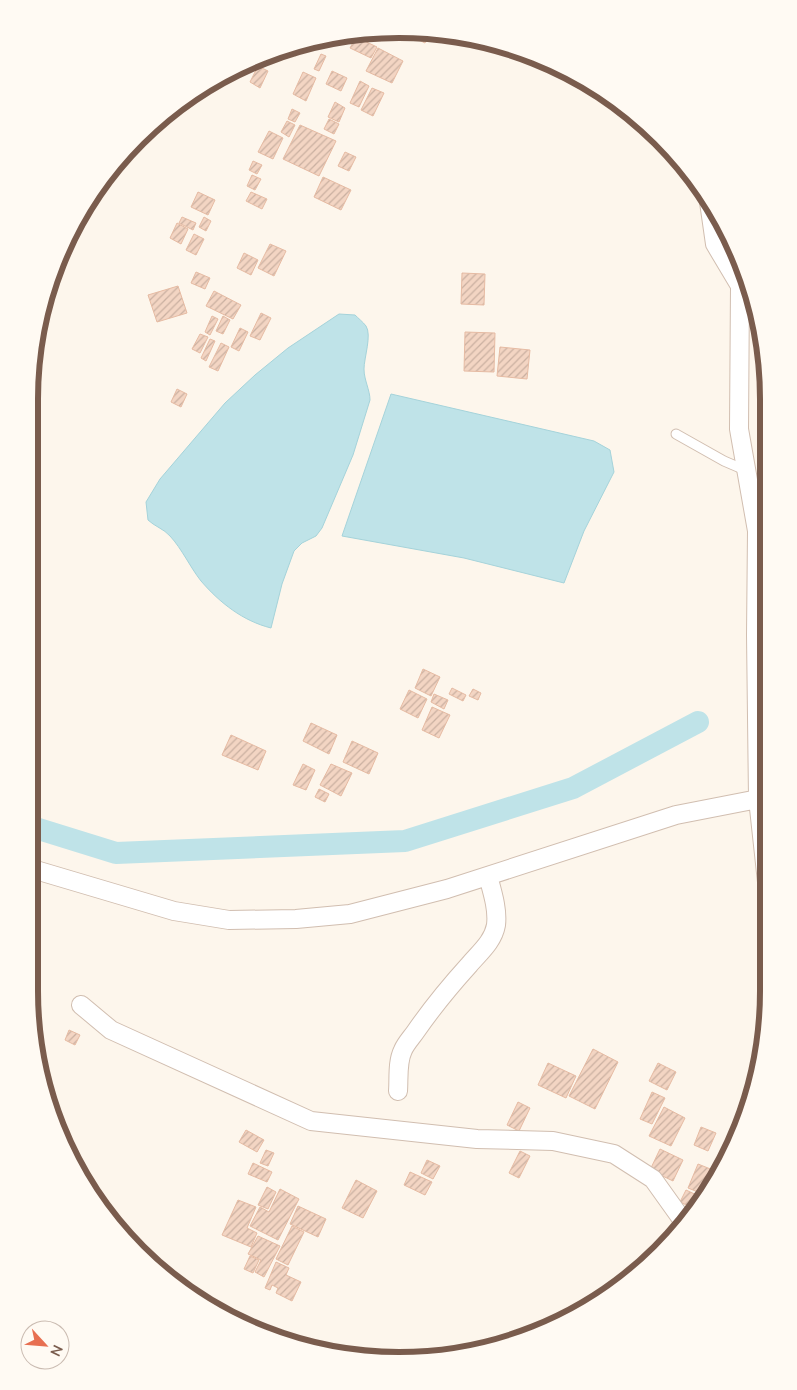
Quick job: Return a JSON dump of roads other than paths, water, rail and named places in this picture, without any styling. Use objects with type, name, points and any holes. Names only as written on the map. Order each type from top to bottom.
[{"type":"street","points":[[712,220],[715,244],[736,271]]},
{"type":"street","points":[[743,291],[739,429],[757,531],[756,634],[759,705]]},
{"type":"street","points":[[38,871],[174,911],[228,920],[296,919],[350,914],[447,889],[676,815],[759,801]]},
{"type":"street","points":[[398,1091],[403,1050],[424,1018],[485,949],[496,925],[495,900],[488,876]]},
{"type":"street","points":[[81,1005],[111,1030],[311,1121],[477,1139],[553,1141],[614,1154],[653,1179],[680,1217]]},
{"type":"lane","points":[[676,434],[724,461],[745,470]]},
{"type":"water","points":[[339,314],[355,315],[368,330],[364,369],[370,400],[353,455],[322,528],[316,536],[302,543],[294,551],[282,584],[271,628],[242,616],[224,604],[208,589],[170,536],[148,520],[146,502],[160,479],[225,403],[288,348]]},
{"type":"water","points":[[391,394],[594,441],[610,450],[614,472],[584,531],[564,583],[464,558],[342,536]]},
{"type":"waterway","points":[[38,829],[116,853],[405,841],[573,788],[698,722]]}]
